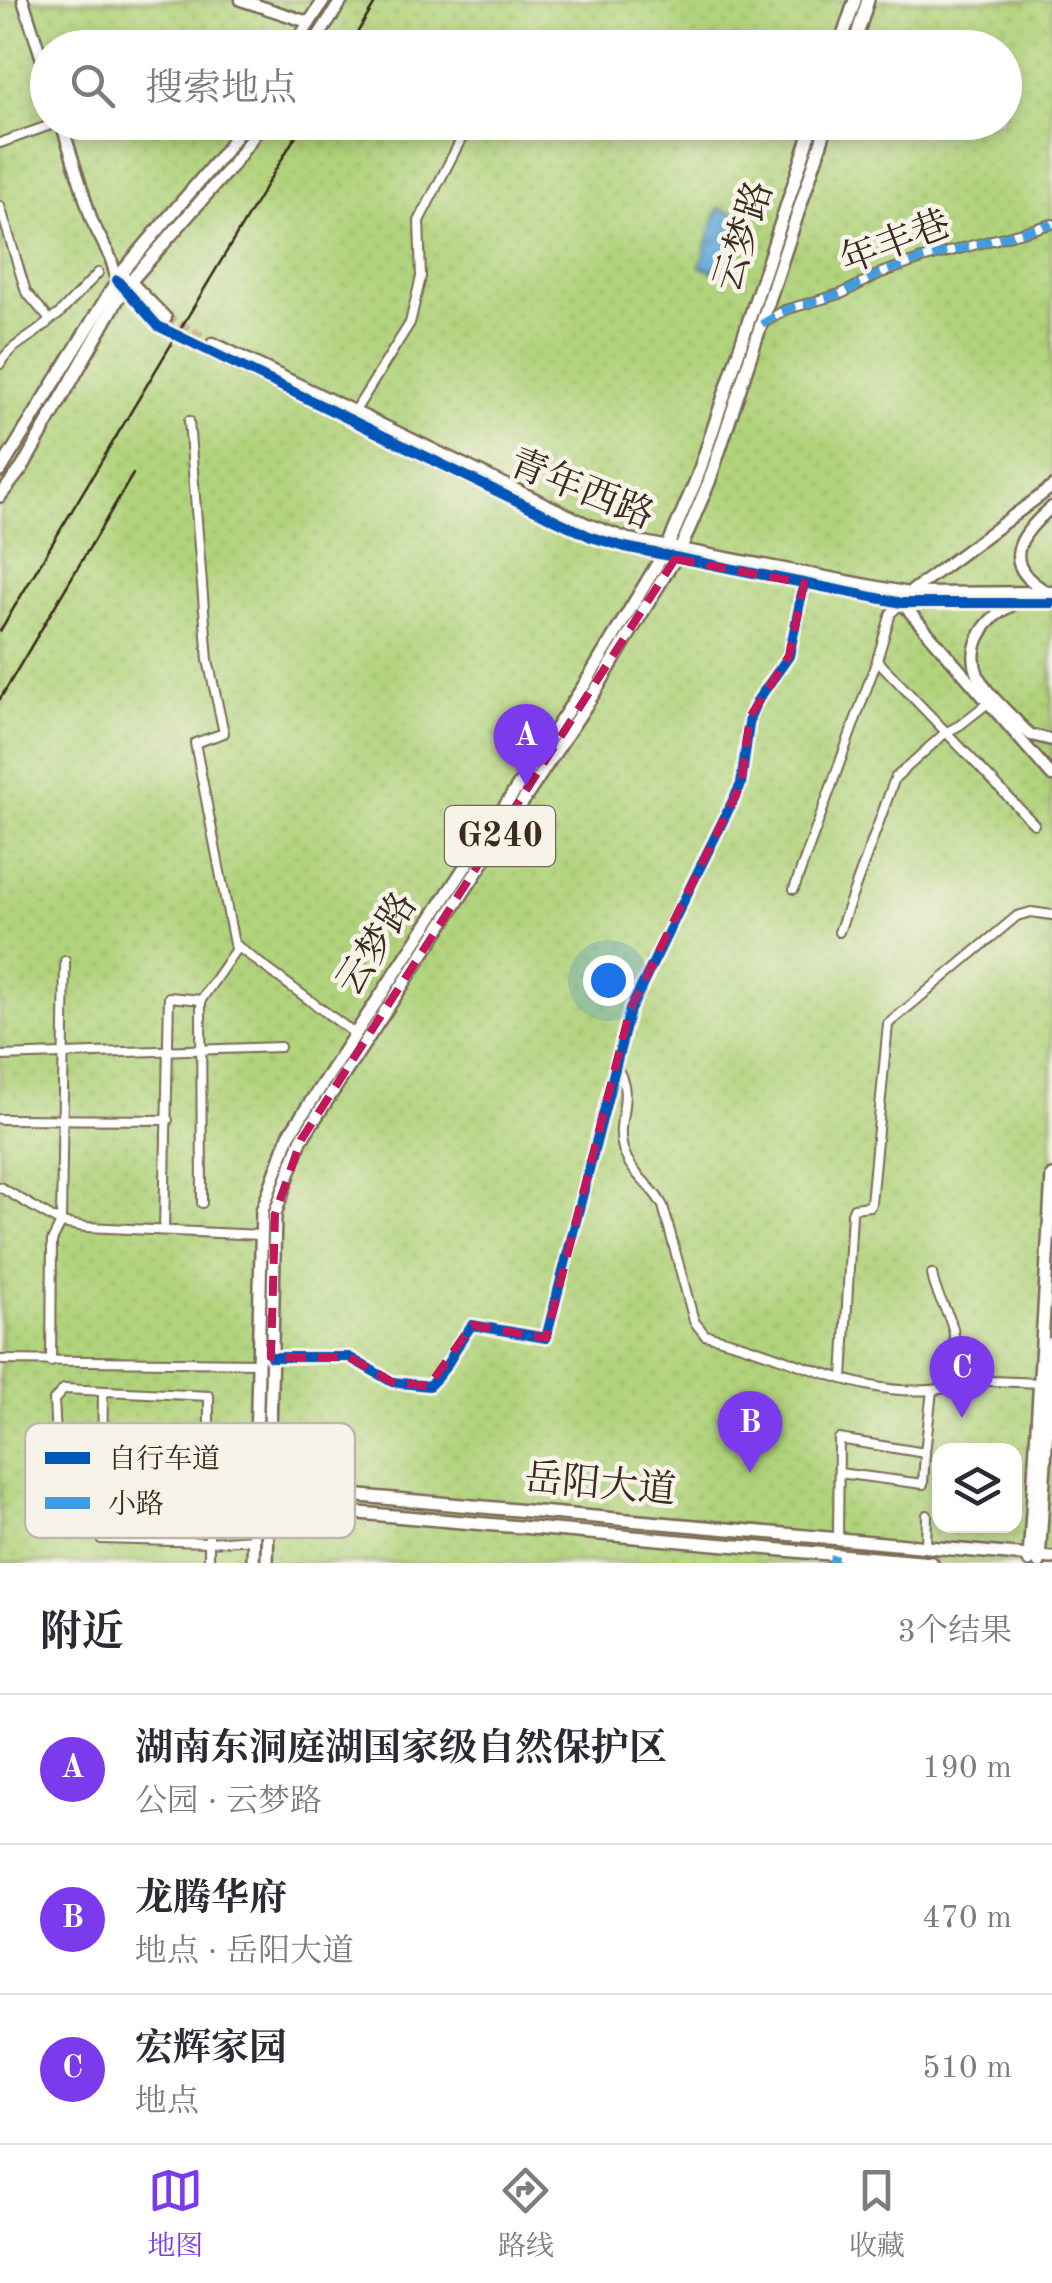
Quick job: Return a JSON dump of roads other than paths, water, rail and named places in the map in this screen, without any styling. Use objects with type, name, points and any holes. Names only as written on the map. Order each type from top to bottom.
[{"type":"main road","points":[[23,0],[33,30]]},
{"type":"main road","points":[[241,0],[308,22]]},
{"type":"main road","points":[[303,30],[324,0]]},
{"type":"main road","points":[[323,30],[342,0]]},
{"type":"main road","points":[[845,30],[855,0]]},
{"type":"main road","points":[[858,30],[868,0]]},
{"type":"main road","points":[[66,140],[92,221],[111,260],[123,281],[162,322]]},
{"type":"main road","points":[[0,471],[123,281],[232,140]]},
{"type":"main road","points":[[0,496],[22,468],[123,281],[234,163],[250,140]]},
{"type":"main road","name":"云梦路","points":[[257,1423],[262,1211],[289,1134],[671,553],[808,140]]},
{"type":"main road","name":"G240","points":[[271,1423],[275,1214],[301,1140],[596,690],[709,482],[822,140]]},
{"type":"main road","name":"青年西路","points":[[1050,592],[906,598],[671,553],[587,524],[211,347],[592,536],[804,583],[906,598],[1052,604]]},
{"type":"main road","points":[[1052,487],[906,598],[988,703],[1052,776]]},
{"type":"main road","points":[[1050,592],[1030,579],[1020,565],[1019,547],[1028,528],[1052,508]]},
{"type":"main road","points":[[1016,604],[995,614],[985,625],[978,636],[975,664],[979,678],[1024,729],[1052,740]]},
{"type":"main road","points":[[1038,1560],[1040,1383],[1052,1176]]},
{"type":"main road","points":[[1038,1560],[1052,1344]]},
{"type":"main road","name":"岳阳大道","points":[[355,1495],[838,1537],[1038,1560]]},
{"type":"main road","name":"岳阳大道","points":[[355,1513],[833,1559],[932,1563]]},
{"type":"main road","name":"G240","points":[[267,1563],[268,1538]]},
{"type":"main road","name":"云梦路","points":[[253,1563],[254,1539]]},
{"type":"street","points":[[0,143],[30,132]]},
{"type":"street","points":[[355,412],[410,323],[422,277],[419,221],[461,140]]},
{"type":"street","points":[[0,206],[26,292],[50,320]]},
{"type":"street","name":"年丰巷","points":[[762,324],[785,310],[844,293],[881,273],[1052,224]]},
{"type":"street","points":[[0,364],[6,352],[37,334],[98,273]]},
{"type":"street","points":[[189,420],[208,660],[224,734],[195,742],[234,944],[355,1034]]},
{"type":"street","points":[[272,1357],[349,1357],[392,1382],[429,1386],[450,1365],[457,1344],[472,1325],[546,1338],[635,996],[741,784],[750,717],[789,656],[804,583]]},
{"type":"street","points":[[794,889],[891,613],[906,598]]},
{"type":"street","points":[[877,660],[1034,824]]},
{"type":"street","points":[[839,932],[895,778],[945,733],[988,703]]},
{"type":"street","points":[[843,1380],[852,1213],[854,1208],[871,1203],[888,1024],[1017,916],[1031,912],[1052,915]]},
{"type":"street","points":[[202,1203],[201,1000],[238,946]]},
{"type":"street","points":[[51,1362],[52,1241],[60,1222],[64,1118],[65,961]]},
{"type":"street","points":[[164,1230],[170,998],[201,1000]]},
{"type":"street","points":[[0,1056],[280,1047]]},
{"type":"street","points":[[615,1065],[626,1088],[620,1139],[623,1150],[632,1171],[663,1206],[699,1330],[705,1335],[734,1340],[843,1380],[894,1390],[952,1387],[956,1381],[954,1336],[934,1290],[932,1274]]},
{"type":"street","points":[[0,1119],[168,1120]]},
{"type":"street","points":[[0,1186],[60,1222],[262,1235]]},
{"type":"street","points":[[0,1360],[258,1363]]},
{"type":"street","points":[[956,1381],[1040,1383]]},
{"type":"street","points":[[55,1423],[54,1400],[64,1389],[209,1396],[209,1423]]},
{"type":"street","points":[[839,1473],[922,1484],[932,1390]]},
{"type":"street","points":[[926,1491],[932,1390]]},
{"type":"street","points":[[103,1391],[103,1423]]},
{"type":"street","points":[[838,1537],[839,1439],[925,1453]]},
{"type":"street","points":[[926,1515],[926,1546]]},
{"type":"street","points":[[101,1538],[209,1542],[254,1539]]},
{"type":"street","points":[[209,1538],[209,1563]]},
{"type":"water","points":[[718,208],[748,218],[727,277],[700,267]]},
{"type":"tunnel","points":[[166,318],[213,343]]},
{"type":"tunnel","points":[[158,326],[208,351]]},
{"type":"railway","points":[[359,30],[377,0]]},
{"type":"railway","points":[[0,631],[293,140]]},
{"type":"railway","points":[[0,699],[133,474]]},
{"type":"place","name":"湖南东洞庭湖国家级自然保护区","points":[[526,786]]},
{"type":"place","name":"宏辉家园","points":[[962,1418]]},
{"type":"place","name":"龙腾华府","points":[[750,1473]]}]
